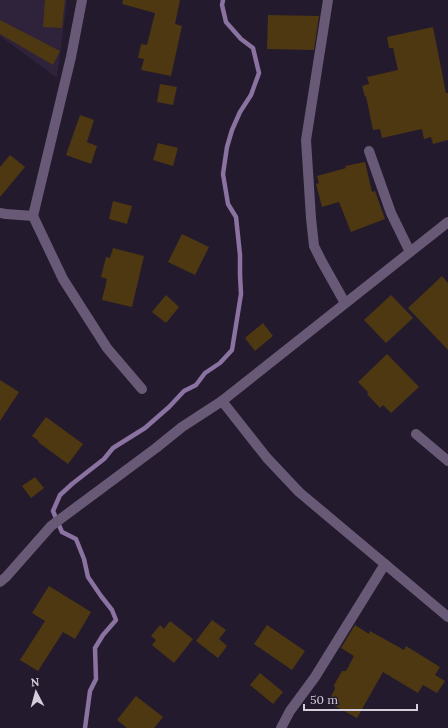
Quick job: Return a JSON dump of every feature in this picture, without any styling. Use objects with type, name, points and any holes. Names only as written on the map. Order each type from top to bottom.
[{"type":"street","points":[[82,0],[71,58],[33,216],[63,279],[107,348],[142,389]]},
{"type":"street","points":[[328,0],[306,140],[314,246],[346,303]]},
{"type":"street","points":[[369,151],[391,213],[410,252]]},
{"type":"street","points":[[0,213],[33,216]]},
{"type":"street","points":[[0,582],[51,526],[156,448],[182,426],[222,401],[448,222]]},
{"type":"street","points":[[222,401],[268,458],[299,492],[448,617]]},
{"type":"street","points":[[416,434],[448,461]]},
{"type":"street","points":[[281,728],[290,711],[315,677],[385,564]]},
{"type":"shaded area","points":[[0,0],[67,0],[57,78],[0,36]]},
{"type":"building","points":[[45,0],[65,0],[62,28],[43,27]]},
{"type":"building","points":[[123,0],[180,0],[175,24],[182,26],[171,76],[141,70],[144,59],[138,58],[141,44],[147,45],[155,13],[122,4]]},
{"type":"building","points":[[268,15],[319,16],[314,50],[267,49]]},
{"type":"building","points":[[0,20],[60,51],[53,65],[0,34]]},
{"type":"building","points":[[433,27],[446,93],[448,93],[448,140],[433,144],[431,137],[424,139],[422,129],[382,138],[380,129],[373,130],[366,96],[365,97],[362,86],[369,84],[367,77],[398,70],[393,48],[389,48],[387,37]]},
{"type":"building","points":[[160,84],[177,87],[173,105],[157,102]]},
{"type":"building","points":[[80,115],[94,120],[87,142],[97,146],[91,164],[66,155]]},
{"type":"building","points":[[158,143],[178,148],[173,166],[153,160]]},
{"type":"building","points":[[10,155],[25,167],[0,197],[0,167]]},
{"type":"building","points":[[365,162],[372,192],[375,191],[385,219],[351,232],[339,202],[322,207],[316,184],[319,183],[317,176],[346,168],[345,166]]},
{"type":"building","points":[[113,201],[132,206],[127,224],[109,219]]},
{"type":"building","points":[[182,234],[209,247],[195,275],[168,262]]},
{"type":"building","points":[[113,248],[144,256],[132,307],[102,300],[107,279],[101,277],[106,257],[110,258]]},
{"type":"building","points":[[442,276],[448,283],[448,350],[408,308]]},
{"type":"building","points":[[166,295],[179,307],[166,323],[152,312]]},
{"type":"building","points":[[391,295],[413,318],[386,343],[364,320]]},
{"type":"building","points":[[263,323],[273,336],[255,351],[245,338]]},
{"type":"building","points":[[387,354],[419,387],[391,413],[383,405],[380,408],[358,382]]},
{"type":"building","points":[[0,380],[19,392],[0,421]]},
{"type":"building","points":[[46,417],[83,444],[68,464],[32,436]]},
{"type":"building","points":[[35,477],[44,488],[31,498],[22,486]]},
{"type":"building","points":[[49,586],[91,612],[75,639],[63,632],[38,671],[20,660],[45,621],[32,613]]},
{"type":"building","points":[[212,620],[226,630],[219,639],[227,646],[218,658],[196,641]]},
{"type":"building","points":[[170,621],[193,639],[174,663],[152,645],[156,640],[151,636],[160,625],[164,629]]},
{"type":"building","points":[[267,625],[305,651],[292,670],[254,644]]},
{"type":"building","points":[[355,625],[369,634],[370,631],[404,650],[406,646],[440,667],[435,675],[445,681],[437,693],[423,685],[418,693],[383,672],[357,718],[328,702],[335,689],[334,685],[342,671],[346,671],[354,656],[341,648]]},
{"type":"building","points":[[260,673],[283,692],[273,704],[250,685]]},
{"type":"building","points":[[136,696],[163,717],[154,728],[127,728],[117,720]]},
{"type":"waterway","points":[[85,728],[90,691],[96,679],[95,648],[103,635],[116,620],[112,610],[88,577],[84,559],[76,539],[62,532],[53,511],[60,495],[72,484],[104,459],[113,448],[145,428],[169,407],[184,391],[196,385],[205,373],[220,363],[232,350],[241,294],[240,255],[236,217],[228,204],[223,174],[227,147],[232,130],[240,112],[251,95],[259,73],[253,48],[241,39],[226,22],[222,5],[223,0]]}]
